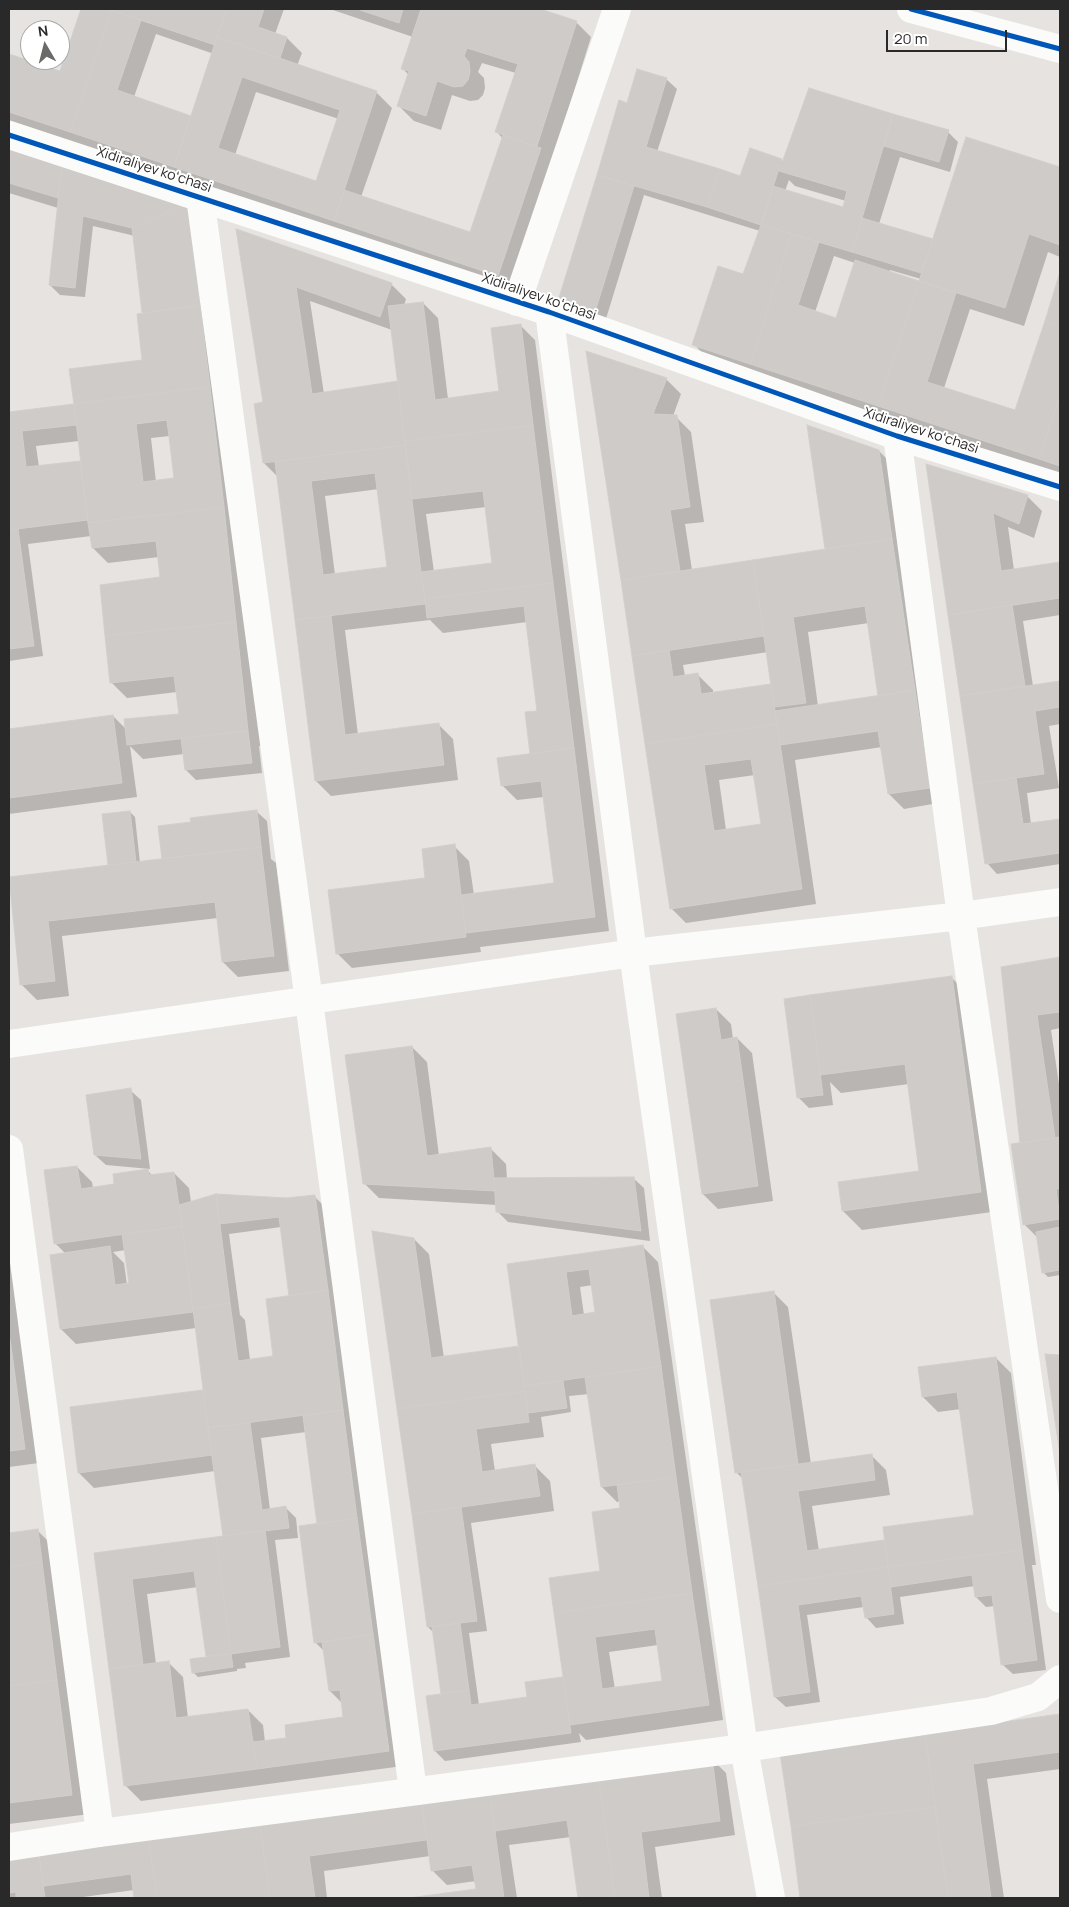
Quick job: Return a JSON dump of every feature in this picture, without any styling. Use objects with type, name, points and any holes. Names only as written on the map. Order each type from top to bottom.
[{"type":"street","points":[[517,302],[618,9]]},
{"type":"street","points":[[911,9],[1060,49]]},
{"type":"street","name":"Xidiraliyev koʻchasi","points":[[9,135],[550,312],[897,436],[1060,487]]},
{"type":"street","points":[[200,197],[309,1001],[413,1791]]},
{"type":"street","points":[[550,312],[633,953],[744,1748],[771,1898]]},
{"type":"street","points":[[897,436],[961,916],[1060,1599]]},
{"type":"street","points":[[9,1044],[633,953],[961,916],[1060,902]]},
{"type":"street","points":[[9,1149],[100,1833]]},
{"type":"street","points":[[9,1847],[100,1833],[744,1748],[991,1711],[1038,1697],[1060,1679]]},
{"type":"building","points":[[81,9],[112,10],[70,132],[9,112],[9,54],[20,58],[20,70],[70,70],[70,41]]},
{"type":"building","points":[[107,9],[227,9],[215,45]]},
{"type":"building","points":[[227,9],[264,9],[258,27],[287,37],[280,58],[217,37]]},
{"type":"building","points":[[357,9],[403,9],[399,23]]},
{"type":"building","points":[[421,9],[540,9],[577,21],[537,146],[495,132],[518,64],[467,48],[464,56],[469,62],[470,72],[468,80],[463,86],[454,87],[437,81],[426,116],[397,106],[409,71],[401,69]]},
{"type":"building","points":[[112,10],[141,20],[117,90],[191,116],[174,167],[70,132]]},
{"type":"building","points":[[217,37],[377,91],[334,221],[174,167]],"holes":[[[242,77],[340,110],[316,181],[218,148]]]},
{"type":"building","points":[[637,69],[667,78],[646,147],[720,169],[707,207],[597,175],[619,100],[627,103]]},
{"type":"building","points":[[809,88],[893,114],[852,252],[761,225],[773,186],[843,207],[847,191],[779,171]]},
{"type":"building","points":[[893,114],[949,130],[939,162],[884,146]]},
{"type":"building","points":[[503,135],[541,148],[498,276],[334,221],[344,190],[470,232]]},
{"type":"building","points":[[966,137],[1060,167],[1060,245],[1029,234],[1005,308],[919,281]]},
{"type":"building","points":[[750,148],[782,159],[761,225],[707,207],[720,169],[740,176]]},
{"type":"building","points":[[9,149],[62,165],[58,198],[9,183]]},
{"type":"building","points":[[62,165],[190,203],[132,228],[83,216],[75,288],[49,285]]},
{"type":"building","points":[[597,175],[634,186],[595,312],[558,301]]},
{"type":"building","points":[[190,203],[200,305],[142,313],[132,228]]},
{"type":"building","points":[[862,218],[933,239],[921,273],[852,252]]},
{"type":"building","points":[[761,225],[792,234],[750,364],[692,345],[718,266],[743,274]]},
{"type":"building","points":[[236,229],[392,283],[380,317],[296,287],[312,394],[398,381],[405,445],[263,463],[254,404],[263,402]]},
{"type":"building","points":[[792,234],[819,242],[798,305],[836,318],[855,260],[919,281],[878,406],[750,364]]},
{"type":"building","points":[[1060,272],[1060,326],[1045,321]]},
{"type":"building","points":[[919,281],[956,293],[927,382],[1015,410],[1045,321],[1060,326],[1060,396],[1039,459],[878,406]]},
{"type":"building","points":[[423,302],[435,400],[499,391],[491,328],[521,324],[533,425],[405,441],[388,306]]},
{"type":"building","points":[[200,305],[210,387],[74,404],[69,369],[142,360],[137,314]]},
{"type":"building","points":[[586,351],[667,378],[653,414],[677,415],[690,507],[670,510],[680,571],[621,580]]},
{"type":"building","points":[[210,387],[224,507],[88,523],[74,404]],"holes":[[[167,420],[174,478],[143,482],[136,424]]]},
{"type":"building","points":[[1060,396],[1060,466],[1039,459]]},
{"type":"building","points":[[74,404],[76,425],[22,431],[26,467],[80,461],[88,520],[9,530],[9,412]]},
{"type":"building","points":[[533,425],[553,583],[425,599],[421,572],[492,563],[483,491],[412,499],[405,441]]},
{"type":"building","points":[[807,425],[879,450],[892,539],[825,549]]},
{"type":"building","points":[[405,445],[425,604],[295,620],[275,462]],"holes":[[[375,473],[387,567],[323,575],[311,481]]]},
{"type":"building","points":[[926,464],[1028,495],[1019,524],[993,513],[1001,571],[1060,562],[1060,598],[948,615]]},
{"type":"building","points":[[224,507],[236,622],[105,636],[100,585],[160,577],[156,541],[92,548],[88,523]]},
{"type":"building","points":[[18,529],[34,646],[9,649],[9,530]]},
{"type":"building","points":[[892,539],[915,690],[878,696],[865,606],[793,617],[806,703],[774,707],[753,560]]},
{"type":"building","points":[[753,560],[764,636],[632,656],[621,580]]},
{"type":"building","points":[[553,583],[574,748],[530,754],[525,712],[537,711],[524,606],[427,618],[425,599]]},
{"type":"building","points":[[1012,605],[1025,686],[960,696],[948,615]]},
{"type":"building","points":[[331,616],[345,735],[439,723],[444,765],[315,781],[295,620]]},
{"type":"building","points":[[236,622],[248,731],[127,745],[124,719],[179,714],[174,676],[110,683],[105,636]]},
{"type":"building","points":[[669,650],[673,677],[698,673],[701,694],[771,684],[777,724],[645,744],[632,656]]},
{"type":"building","points":[[1060,681],[1060,707],[1035,711],[1044,774],[973,784],[960,696]]},
{"type":"building","points":[[915,690],[930,788],[888,794],[878,731],[780,745],[775,711]]},
{"type":"building","points":[[113,715],[122,783],[9,798],[9,729]]},
{"type":"building","points":[[777,724],[802,889],[670,909],[645,744]],"holes":[[[751,759],[761,824],[714,831],[704,765]]]},
{"type":"building","points":[[248,731],[252,763],[185,770],[181,738]]},
{"type":"building","points":[[574,748],[595,917],[466,933],[461,895],[554,883],[541,781],[501,786],[497,758]]},
{"type":"building","points":[[1016,778],[1023,824],[1060,819],[1060,853],[985,864],[973,784]]},
{"type":"building","points":[[257,810],[261,847],[162,859],[158,826],[191,822],[190,818]]},
{"type":"building","points":[[130,811],[136,862],[108,865],[102,814]]},
{"type":"building","points":[[455,844],[466,937],[336,954],[328,890],[425,878],[422,849]]},
{"type":"building","points":[[261,847],[274,956],[222,962],[215,902],[48,921],[55,981],[20,985],[9,877]]},
{"type":"building","points":[[1060,957],[1060,1012],[1037,1015],[1055,1138],[1020,1143],[1001,967]]},
{"type":"building","points":[[952,976],[981,1192],[842,1211],[838,1182],[919,1171],[905,1064],[820,1075],[810,995]]},
{"type":"building","points":[[810,995],[823,1095],[797,1098],[784,999]]},
{"type":"building","points":[[716,1008],[721,1040],[737,1037],[758,1186],[702,1194],[676,1014]]},
{"type":"building","points":[[412,1046],[427,1156],[491,1147],[495,1191],[363,1184],[345,1055]]},
{"type":"building","points":[[131,1088],[141,1159],[94,1155],[86,1095]]},
{"type":"building","points":[[1060,1137],[1060,1189],[1056,1189],[1060,1219],[1023,1225],[1011,1144]]},
{"type":"building","points":[[77,1166],[81,1189],[114,1184],[113,1174],[148,1169],[149,1175],[174,1172],[182,1226],[54,1244],[44,1170]]},
{"type":"building","points":[[634,1177],[641,1231],[496,1212],[494,1178]]},
{"type":"building","points":[[216,1194],[286,1198],[315,1195],[328,1290],[289,1296],[279,1217],[219,1224]]},
{"type":"building","points":[[216,1194],[230,1303],[193,1309],[179,1205]]},
{"type":"building","points":[[182,1226],[193,1312],[60,1329],[50,1255],[110,1246],[115,1285],[129,1283],[122,1234]]},
{"type":"building","points":[[1060,1227],[1060,1270],[1042,1273],[1036,1232]]},
{"type":"building","points":[[372,1231],[414,1238],[431,1358],[519,1346],[525,1391],[397,1409]]},
{"type":"building","points":[[643,1245],[661,1366],[524,1386],[507,1264]],"holes":[[[589,1269],[595,1312],[572,1316],[566,1272]]]},
{"type":"building","points":[[328,1290],[343,1410],[208,1428],[193,1309],[230,1303],[238,1361],[273,1356],[266,1299]]},
{"type":"building","points":[[774,1291],[798,1464],[735,1473],[710,1300]]},
{"type":"building","points":[[9,1339],[25,1449],[9,1451]]},
{"type":"building","points":[[1045,1354],[1060,1355],[1060,1454]]},
{"type":"building","points":[[996,1357],[1022,1550],[888,1567],[883,1527],[974,1515],[957,1392],[922,1397],[918,1367]]},
{"type":"building","points":[[661,1366],[676,1477],[601,1487],[585,1378]]},
{"type":"building","points":[[563,1381],[567,1408],[528,1413],[524,1386]]},
{"type":"building","points":[[203,1390],[212,1455],[78,1473],[70,1407]]},
{"type":"building","points":[[525,1391],[529,1422],[476,1429],[482,1472],[535,1464],[540,1496],[412,1514],[397,1409]]},
{"type":"building","points":[[343,1410],[357,1518],[317,1524],[303,1416]]},
{"type":"building","points":[[250,1423],[262,1510],[286,1506],[289,1528],[223,1536],[208,1428]]},
{"type":"building","points":[[872,1454],[875,1480],[798,1491],[807,1551],[884,1540],[888,1567],[758,1586],[741,1472]]},
{"type":"building","points":[[676,1477],[692,1593],[554,1613],[549,1578],[600,1571],[592,1512],[620,1508],[617,1485]]},
{"type":"building","points":[[461,1507],[477,1621],[427,1627],[412,1514]]},
{"type":"building","points":[[357,1518],[373,1634],[314,1643],[299,1526]]},
{"type":"building","points":[[38,1529],[42,1562],[9,1567],[9,1533]]},
{"type":"building","points":[[265,1530],[280,1647],[231,1654],[216,1537]]},
{"type":"building","points":[[216,1537],[231,1654],[206,1656],[194,1571],[132,1579],[143,1665],[109,1669],[94,1553]]},
{"type":"building","points":[[1022,1550],[1037,1660],[1001,1665],[992,1595],[975,1597],[972,1575],[891,1587],[888,1567]]},
{"type":"building","points":[[42,1562],[57,1680],[9,1686],[9,1567]]},
{"type":"building","points":[[888,1567],[894,1614],[865,1618],[861,1596],[798,1605],[810,1692],[774,1697],[758,1586]]},
{"type":"building","points":[[692,1593],[709,1705],[570,1725],[554,1613]],"holes":[[[655,1629],[662,1681],[602,1689],[595,1637]]]},
{"type":"building","points":[[460,1623],[469,1690],[441,1694],[432,1627]]},
{"type":"building","points":[[373,1634],[389,1751],[257,1769],[253,1742],[286,1738],[285,1725],[343,1717],[340,1690],[329,1691],[322,1642]]},
{"type":"building","points":[[231,1654],[233,1667],[192,1673],[190,1659]]},
{"type":"building","points":[[169,1661],[176,1718],[248,1709],[257,1769],[124,1786],[109,1669]]},
{"type":"building","points":[[563,1677],[571,1733],[434,1751],[426,1696],[469,1690],[471,1705],[527,1697],[525,1682]]},
{"type":"building","points":[[57,1680],[72,1795],[9,1803],[9,1686]]},
{"type":"building","points":[[1060,1714],[1060,1752],[973,1764],[991,1898],[948,1898],[925,1733]]},
{"type":"building","points":[[925,1733],[935,1807],[791,1826],[780,1753]]},
{"type":"building","points":[[712,1757],[720,1821],[641,1832],[649,1898],[615,1898],[598,1773]]},
{"type":"building","points":[[598,1773],[615,1898],[578,1898],[567,1820],[495,1831],[489,1787]]},
{"type":"building","points":[[489,1787],[504,1898],[409,1898],[476,1889],[472,1865],[431,1871],[421,1796]]},
{"type":"building","points":[[421,1796],[426,1840],[309,1856],[315,1898],[270,1898],[259,1818]]},
{"type":"building","points":[[935,1807],[948,1898],[800,1898],[791,1826]]},
{"type":"building","points":[[259,1818],[270,1898],[157,1898],[148,1834]]},
{"type":"building","points":[[148,1834],[157,1898],[134,1898],[131,1874],[44,1886],[38,1849]]},
{"type":"building","points":[[38,1849],[45,1898],[16,1898],[16,1892],[9,1893],[9,1853]]},
{"type":"cycle path","points":[[911,9],[1060,49]]},
{"type":"cycle path","points":[[9,135],[549,312],[897,436],[1060,487]]}]
